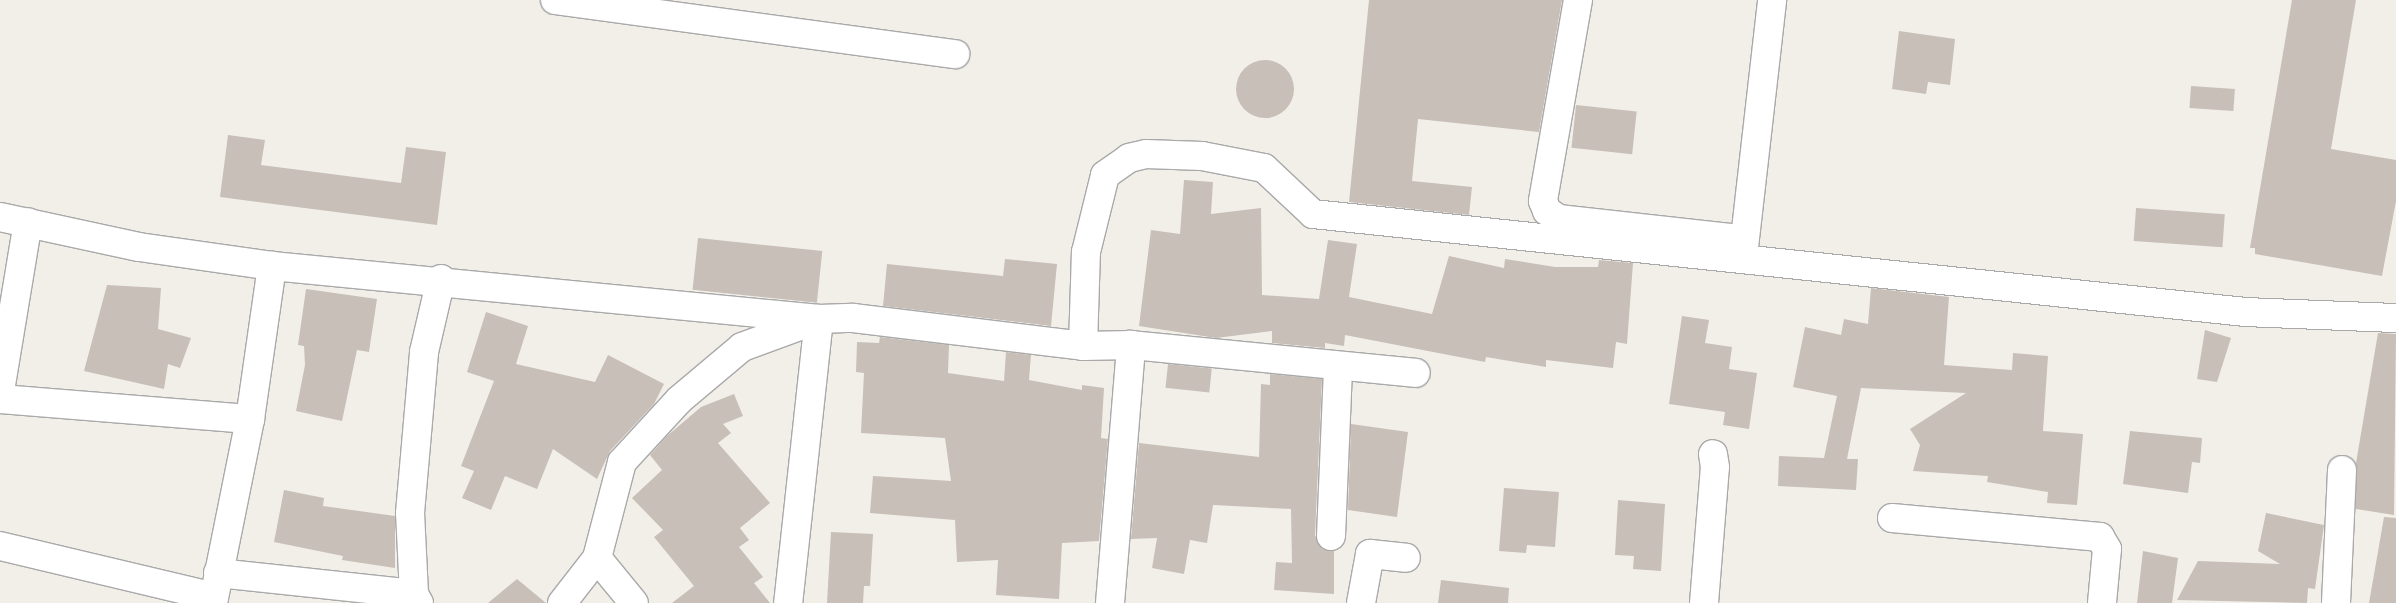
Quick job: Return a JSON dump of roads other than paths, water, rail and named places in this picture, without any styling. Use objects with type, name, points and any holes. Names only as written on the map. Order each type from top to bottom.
[{"type":"street","points":[[555,0],[955,54]]},
{"type":"street","points":[[1578,0],[1543,201],[1547,211],[1559,220],[1742,249],[2245,312],[2396,318]]},
{"type":"street","points":[[1742,249],[1772,0]]},
{"type":"street","points":[[1083,346],[1086,252],[1105,175],[1129,158],[1146,154],[1202,156],[1264,168],[1313,214],[1742,249]]},
{"type":"street","points":[[0,217],[139,247],[272,266],[441,280],[819,319],[853,318],[1083,346],[1131,345],[1338,367],[1416,373]]},
{"type":"street","points":[[0,392],[28,222]]},
{"type":"street","points":[[215,591],[250,419],[272,266]]},
{"type":"street","points":[[0,546],[215,591],[416,599],[414,475],[424,352],[441,280]]},
{"type":"street","points":[[562,603],[597,558],[622,462],[679,400],[742,347],[819,319]]},
{"type":"street","points":[[788,603],[819,319]]},
{"type":"street","points":[[1110,603],[1131,345]]},
{"type":"street","points":[[1330,536],[1338,367]]},
{"type":"street","points":[[0,400],[250,419]]},
{"type":"street","points":[[1704,603],[1715,468],[1712,454]]},
{"type":"street","points":[[2336,603],[2342,470]]},
{"type":"street","points":[[1892,518],[2100,537],[2107,548],[2102,603]]},
{"type":"street","points":[[1361,603],[1370,554],[1406,558]]},
{"type":"street","points":[[597,558],[634,603]]}]
